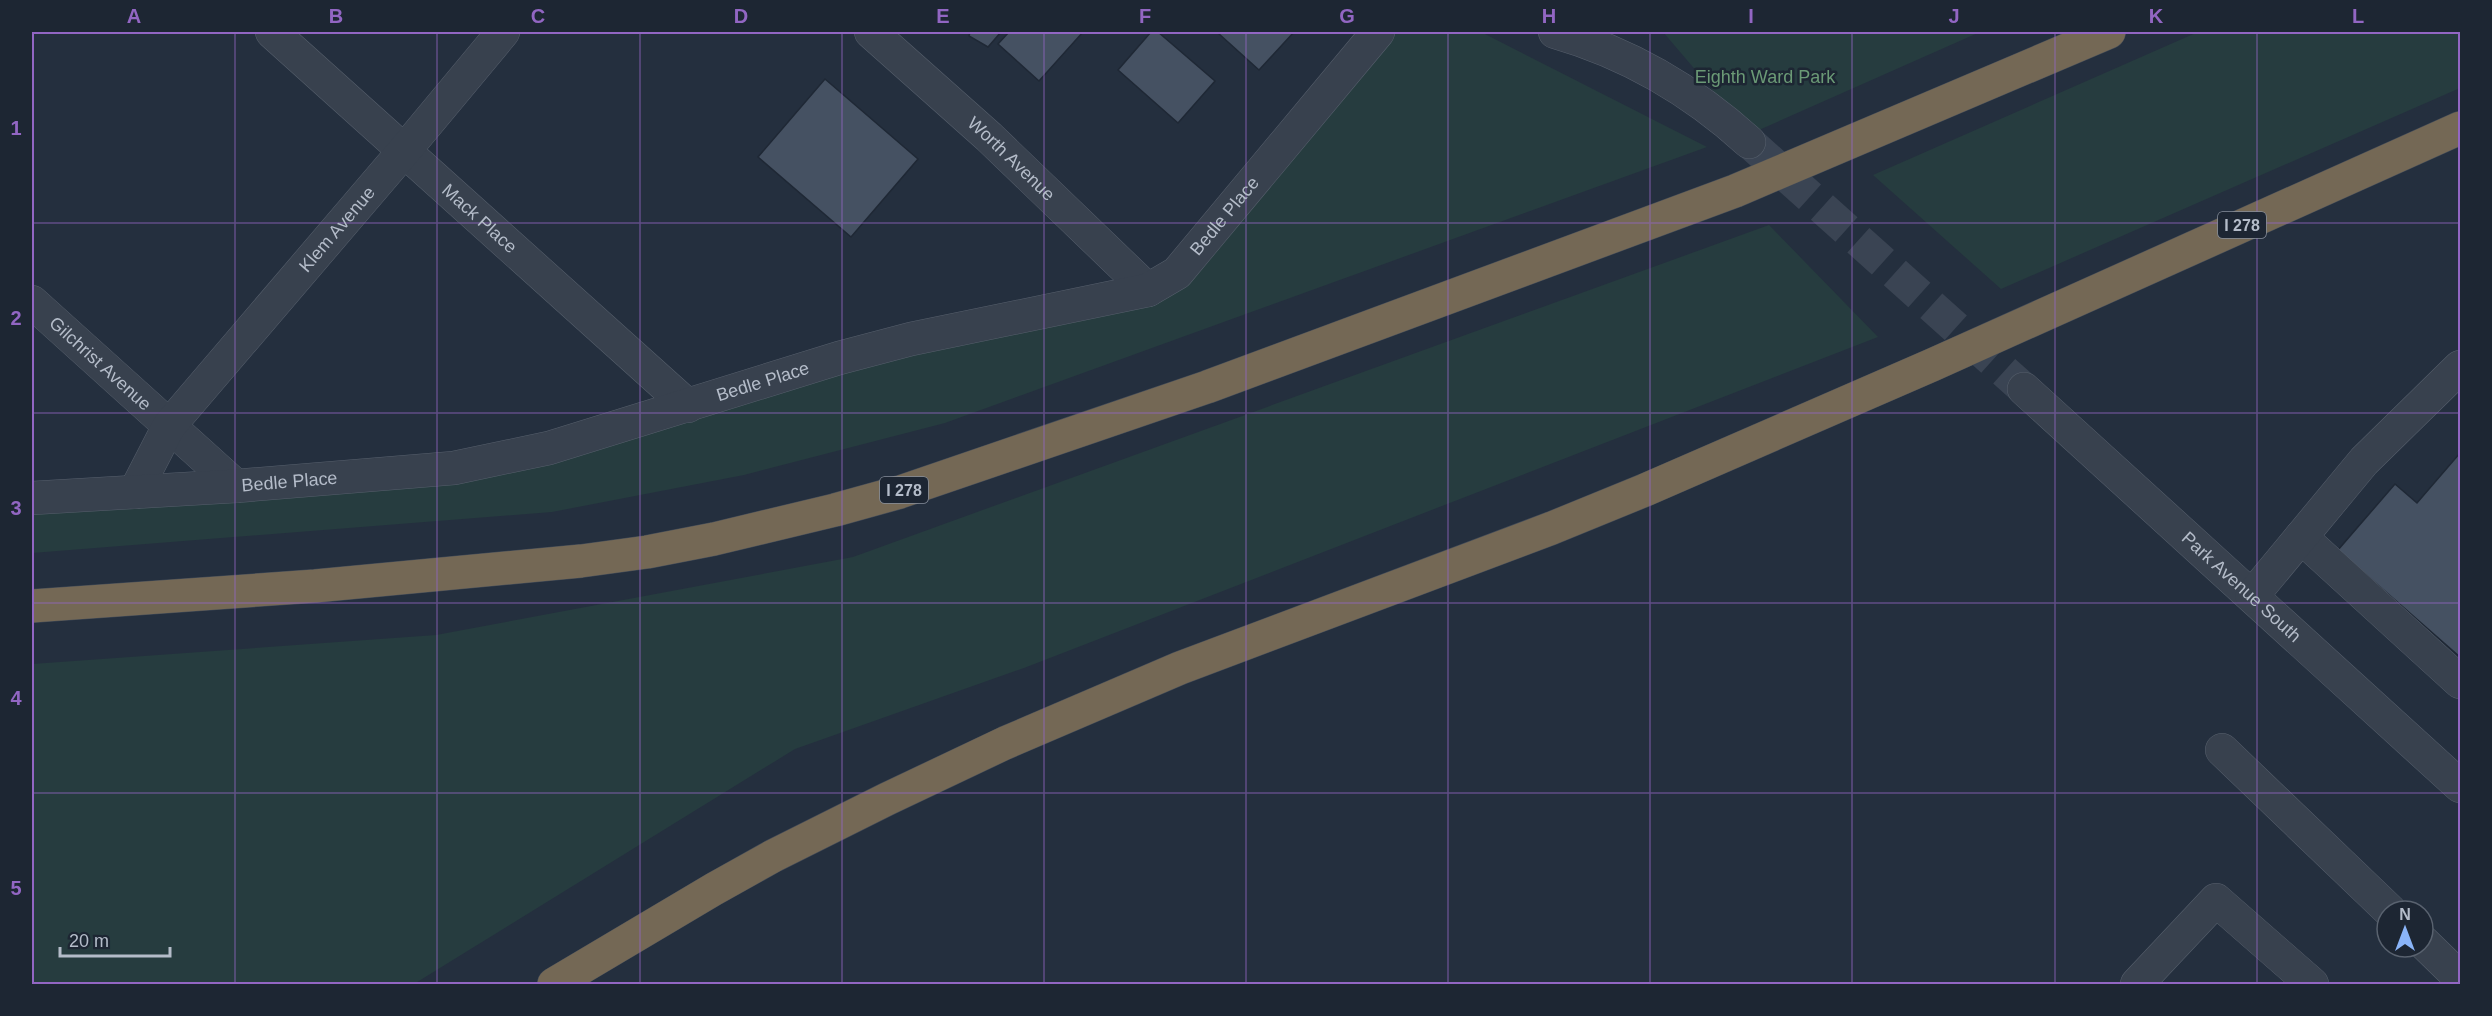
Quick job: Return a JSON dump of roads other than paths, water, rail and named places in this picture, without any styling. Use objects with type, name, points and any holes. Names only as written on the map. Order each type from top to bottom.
[{"type":"highway","name":"I 278","points":[[32,606],[315,586],[581,561],[703,542],[825,513],[910,489],[1207,387],[1735,191],[2109,32]]},
{"type":"highway","name":"I 278","points":[[554,984],[773,856],[887,798],[1005,743],[1180,668],[1646,490],[1932,365],[2460,128]]},
{"type":"street","name":"Mack Place","points":[[272,32],[688,406]]},
{"type":"street","name":"Klem Avenue","points":[[135,492],[169,426],[503,32]]},
{"type":"street","name":"Worth Avenue","points":[[871,32],[988,137],[1148,290]]},
{"type":"street","name":"Bedle Place","points":[[32,498],[236,486],[454,468],[549,448],[839,358],[911,339],[1148,290],[1177,273],[1377,32]]},
{"type":"street","points":[[1555,32],[1581,39],[1655,72],[1718,114],[1749,142]]},
{"type":"street","name":"Gilchrist Avenue","points":[[32,302],[236,486]]},
{"type":"street","points":[[2252,596],[2364,461],[2460,367]]},
{"type":"street","name":"Park Avenue South","points":[[2024,389],[2460,786]]},
{"type":"street","points":[[2301,537],[2460,682]]},
{"type":"street","points":[[2222,750],[2377,899]]},
{"type":"street","points":[[2137,984],[2216,900],[2312,984]]},
{"type":"street","points":[[2435,954],[2460,978]]},
{"type":"tunnel","points":[[1749,142],[2024,389]]},
{"type":"park label","name":"Eighth Ward Park","points":[[1765,77]]}]
